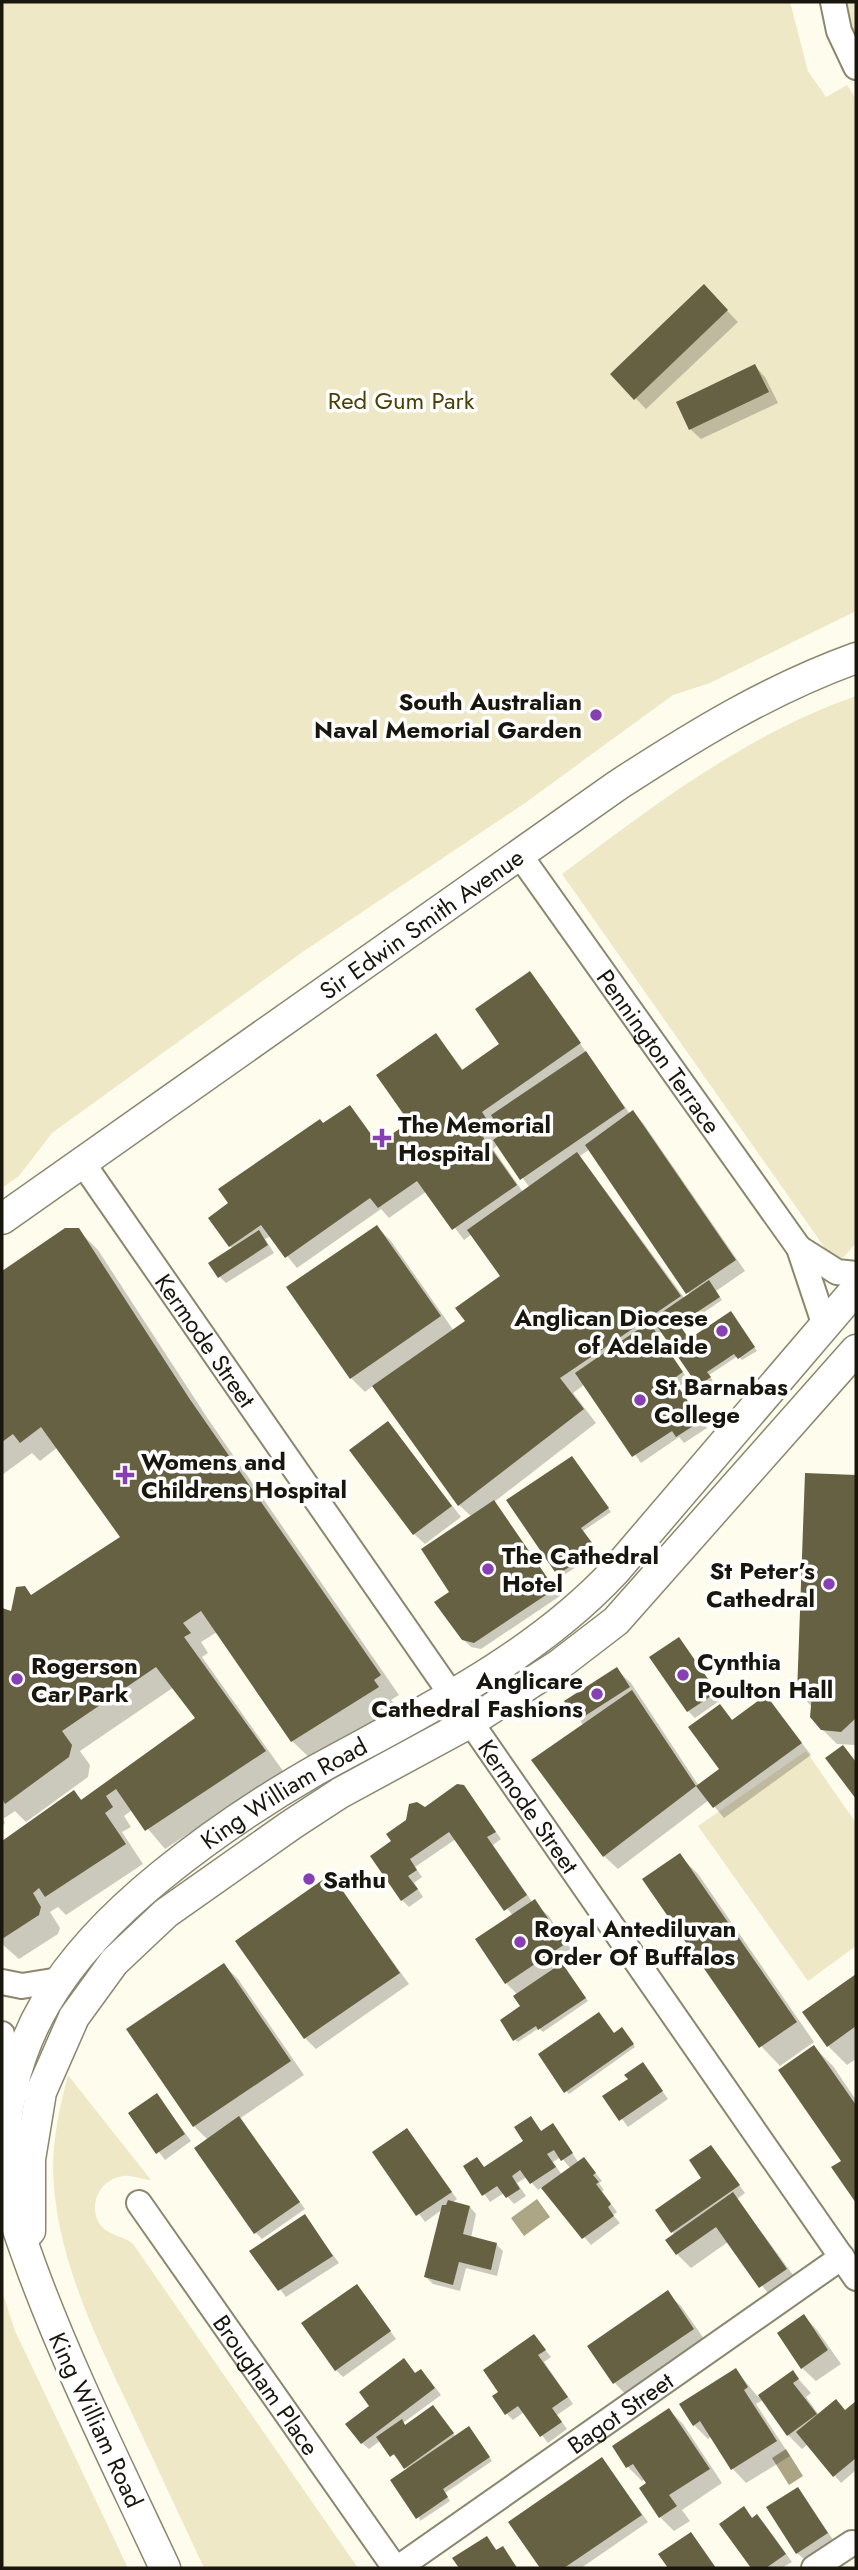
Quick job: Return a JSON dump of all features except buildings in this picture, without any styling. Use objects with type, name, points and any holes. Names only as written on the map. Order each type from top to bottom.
[{"type":"main road","name":"Sir Edwin Smith Avenue","points":[[2,1219],[519,854],[715,722],[804,677],[856,658]]},
{"type":"main road","name":"King William Road","points":[[165,2568],[60,2343],[33,2270],[4,2173],[2,2136],[9,2087],[8,2037],[98,1929],[195,1848],[292,1784],[451,1696],[537,1640],[597,1591],[856,1289]]},
{"type":"main road","name":"King William Road","points":[[33,2270],[28,2193],[37,2110],[53,2059],[79,2008],[114,1962],[166,1913],[340,1793],[469,1723],[560,1664],[616,1621],[856,1350]]},
{"type":"main road","points":[[8,2037],[40,2043],[54,2038],[79,2008]]},
{"type":"street","points":[[833,2],[839,31],[856,67]]},
{"type":"street","name":"Pennington Terrace","points":[[519,854],[799,1248],[825,1326]]},
{"type":"street","name":"Kermode Street","points":[[82,1163],[856,2278]]},
{"type":"street","name":"Pennington Terrace","points":[[799,1248],[836,1272],[856,1274]]},
{"type":"street","points":[[2,1982],[22,1986],[53,1981]]},
{"type":"street","name":"Brougham Place","points":[[139,2203],[397,2568]]},
{"type":"street","name":"Bagot Street","points":[[397,2568],[842,2257]]},
{"type":"street","points":[[814,2568],[852,2543]]},
{"type":"green space","name":"Red Gum Park","points":[[2,2],[790,2],[808,71],[826,97],[847,85],[856,99],[856,611],[710,683],[673,695],[525,803],[304,951],[52,1133],[19,1176],[2,1188]]},
{"type":"green space","points":[[843,2],[856,2],[856,43]]},
{"type":"green space","points":[[856,696],[856,1243],[844,1257],[834,1261],[562,874],[631,822],[739,751],[777,730]]},
{"type":"green space","points":[[806,1751],[856,1823],[856,1946],[808,1981],[698,1826]]},
{"type":"green space","points":[[68,2075],[151,2180],[124,2176],[107,2183],[101,2189],[95,2205],[98,2222],[107,2231],[133,2244],[358,2568],[204,2568],[89,2320],[68,2261],[55,2200],[53,2169],[57,2122]]},
{"type":"green space","points":[[2,2291],[15,2331],[128,2568],[2,2568]]},
{"type":"shaded area","points":[[537,2199],[550,2217],[524,2236],[511,2218]]},
{"type":"shaded area","points":[[786,2449],[803,2476],[789,2485],[772,2458]]},
{"type":"place","name":"South Australian Naval Memorial Garden","points":[[596,715]]},
{"type":"place","name":"The Memorial Hospital","points":[[382,1138]]},
{"type":"place","name":"Anglican Diocese of Adelaide","points":[[722,1331]]},
{"type":"place","name":"St Barnabas College","points":[[640,1400]]},
{"type":"place","name":"Womens and Childrens Hospital","points":[[125,1475]]},
{"type":"place","name":"The Cathedral Hotel","points":[[488,1569]]},
{"type":"place","name":"St Peter’s Cathedral","points":[[829,1584]]},
{"type":"place","name":"Cynthia Poulton Hall","points":[[683,1675]]},
{"type":"place","name":"Rogerson Car Park","points":[[17,1679]]},
{"type":"place","name":"Anglicare Cathedral Fashions","points":[[597,1694]]},
{"type":"place","name":"Sathu","points":[[309,1879]]},
{"type":"place","name":"Royal Antediluvan Order Of Buffalos","points":[[520,1942]]}]
